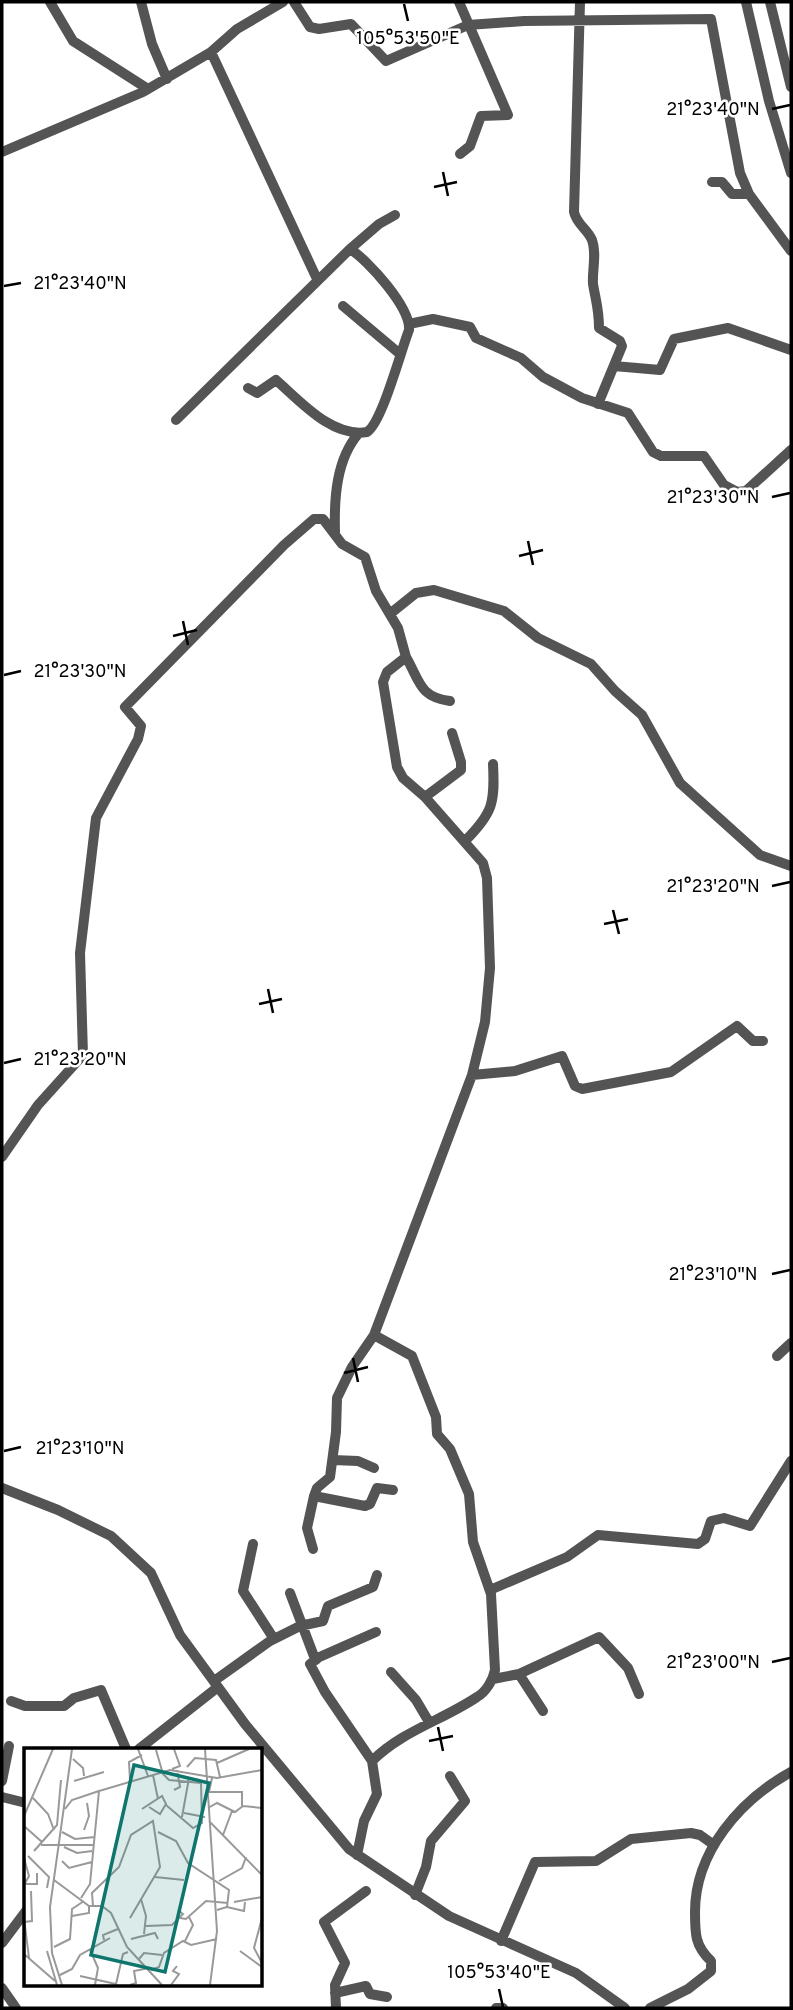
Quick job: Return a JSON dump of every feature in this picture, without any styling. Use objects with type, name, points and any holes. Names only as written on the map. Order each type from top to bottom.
[{"type":"street","points":[[50,2],[73,41],[148,89]]},
{"type":"street","points":[[141,2],[152,44],[167,79]]},
{"type":"street","points":[[2,152],[167,79],[211,52],[237,29],[283,2]]},
{"type":"street","points":[[294,2],[310,27],[319,29],[351,24],[386,61],[468,25],[523,21],[711,19],[734,152],[749,194],[791,251]]},
{"type":"street","points":[[459,2],[508,115],[481,116],[470,146],[460,154]]},
{"type":"street","points":[[580,2],[574,212],[578,224],[593,244],[593,280],[600,308],[599,328],[622,344],[598,404]]},
{"type":"street","points":[[746,2],[769,101],[791,173]]},
{"type":"street","points":[[770,2],[791,87]]},
{"type":"street","points":[[211,52],[317,279]]},
{"type":"street","points":[[712,182],[722,183],[732,194],[749,194]]},
{"type":"street","points":[[176,420],[317,279],[379,224],[395,215]]},
{"type":"street","points":[[335,532],[335,495],[346,455],[359,433],[374,426],[409,324],[375,270],[350,249]]},
{"type":"street","points":[[343,306],[400,354]]},
{"type":"street","points":[[409,324],[433,319],[470,327],[479,340],[521,358],[543,377],[598,404],[632,416],[646,442],[661,456],[699,454],[706,457],[724,485],[737,492],[746,491],[791,450]]},
{"type":"street","points":[[614,366],[660,370],[674,340],[727,328],[791,350]]},
{"type":"street","points":[[247,388],[257,393],[276,380],[327,422],[343,430],[359,433]]},
{"type":"street","points":[[2,1157],[38,1105],[83,1055],[80,953],[96,818],[138,739],[141,726],[125,707],[284,545],[314,519],[323,519],[342,544],[365,557],[376,591],[391,613],[406,657],[425,694],[434,699],[450,701]]},
{"type":"street","points":[[391,613],[416,593],[434,590],[504,611],[538,638],[591,664],[615,691],[642,715],[680,783],[760,855],[791,866]]},
{"type":"street","points":[[313,1549],[307,1528],[317,1488],[330,1477],[338,1392],[374,1335],[471,1075],[486,1014],[486,870],[465,841],[399,773],[391,747],[392,724],[384,676],[406,657]]},
{"type":"street","points":[[425,797],[461,770],[452,733]]},
{"type":"street","points":[[465,841],[491,812],[495,788],[493,764]]},
{"type":"street","points":[[471,1075],[515,1071],[557,1055],[565,1059],[575,1086],[582,1089],[671,1072],[737,1026],[753,1041],[763,1041]]},
{"type":"street","points":[[374,1335],[408,1353],[415,1361],[427,1401],[436,1417],[437,1434],[450,1449],[469,1494],[473,1542],[490,1590],[493,1679]]},
{"type":"street","points":[[777,1356],[791,1343]]},
{"type":"street","points":[[333,1460],[358,1461],[374,1468]]},
{"type":"street","points":[[490,1590],[567,1557],[598,1535],[698,1544],[705,1539],[711,1521],[718,1518],[752,1524],[791,1461]]},
{"type":"street","points":[[2,1488],[58,1510],[111,1536],[157,1582],[180,1635],[335,1836],[357,1855],[415,1895],[501,1941],[576,1973],[618,2006]]},
{"type":"street","points":[[314,1496],[365,1506],[370,1504],[377,1489],[393,1490]]},
{"type":"street","points":[[253,1544],[243,1591],[274,1639]]},
{"type":"street","points":[[140,1748],[274,1639],[302,1626],[323,1621],[328,1606],[373,1587],[377,1575]]},
{"type":"street","points":[[290,1593],[317,1659]]},
{"type":"street","points":[[357,1855],[364,1821],[377,1794],[372,1761],[310,1664],[376,1632]]},
{"type":"street","points":[[372,1761],[387,1747],[477,1698],[493,1679],[519,1674],[599,1637],[628,1668],[639,1694]]},
{"type":"street","points":[[391,1672],[416,1700],[429,1722]]},
{"type":"street","points":[[519,1674],[543,1711]]},
{"type":"street","points":[[11,1701],[25,1706],[64,1706],[74,1698],[101,1690],[126,1748]]},
{"type":"street","points":[[2,1781],[9,1746]]},
{"type":"street","points":[[650,2008],[688,1989],[711,1971],[711,1961],[701,1951],[695,1938],[695,1896],[699,1875],[714,1845],[743,1808],[769,1785],[791,1772]]},
{"type":"street","points":[[415,1895],[426,1867],[431,1841],[465,1801],[450,1776]]},
{"type":"street","points":[[2,1797],[24,1802]]},
{"type":"street","points":[[501,1941],[535,1862],[596,1861],[631,1839],[691,1833],[700,1835],[714,1845]]},
{"type":"street","points":[[336,2008],[337,1979],[345,1963],[324,1922],[366,1891]]},
{"type":"street","points":[[2,1943],[24,1914]]},
{"type":"street","points":[[335,1993],[366,1986],[370,1994],[387,1997]]},
{"type":"street","points":[[2,1988],[16,2008]]},
{"type":"street","points":[[496,2008],[503,2008]]}]
